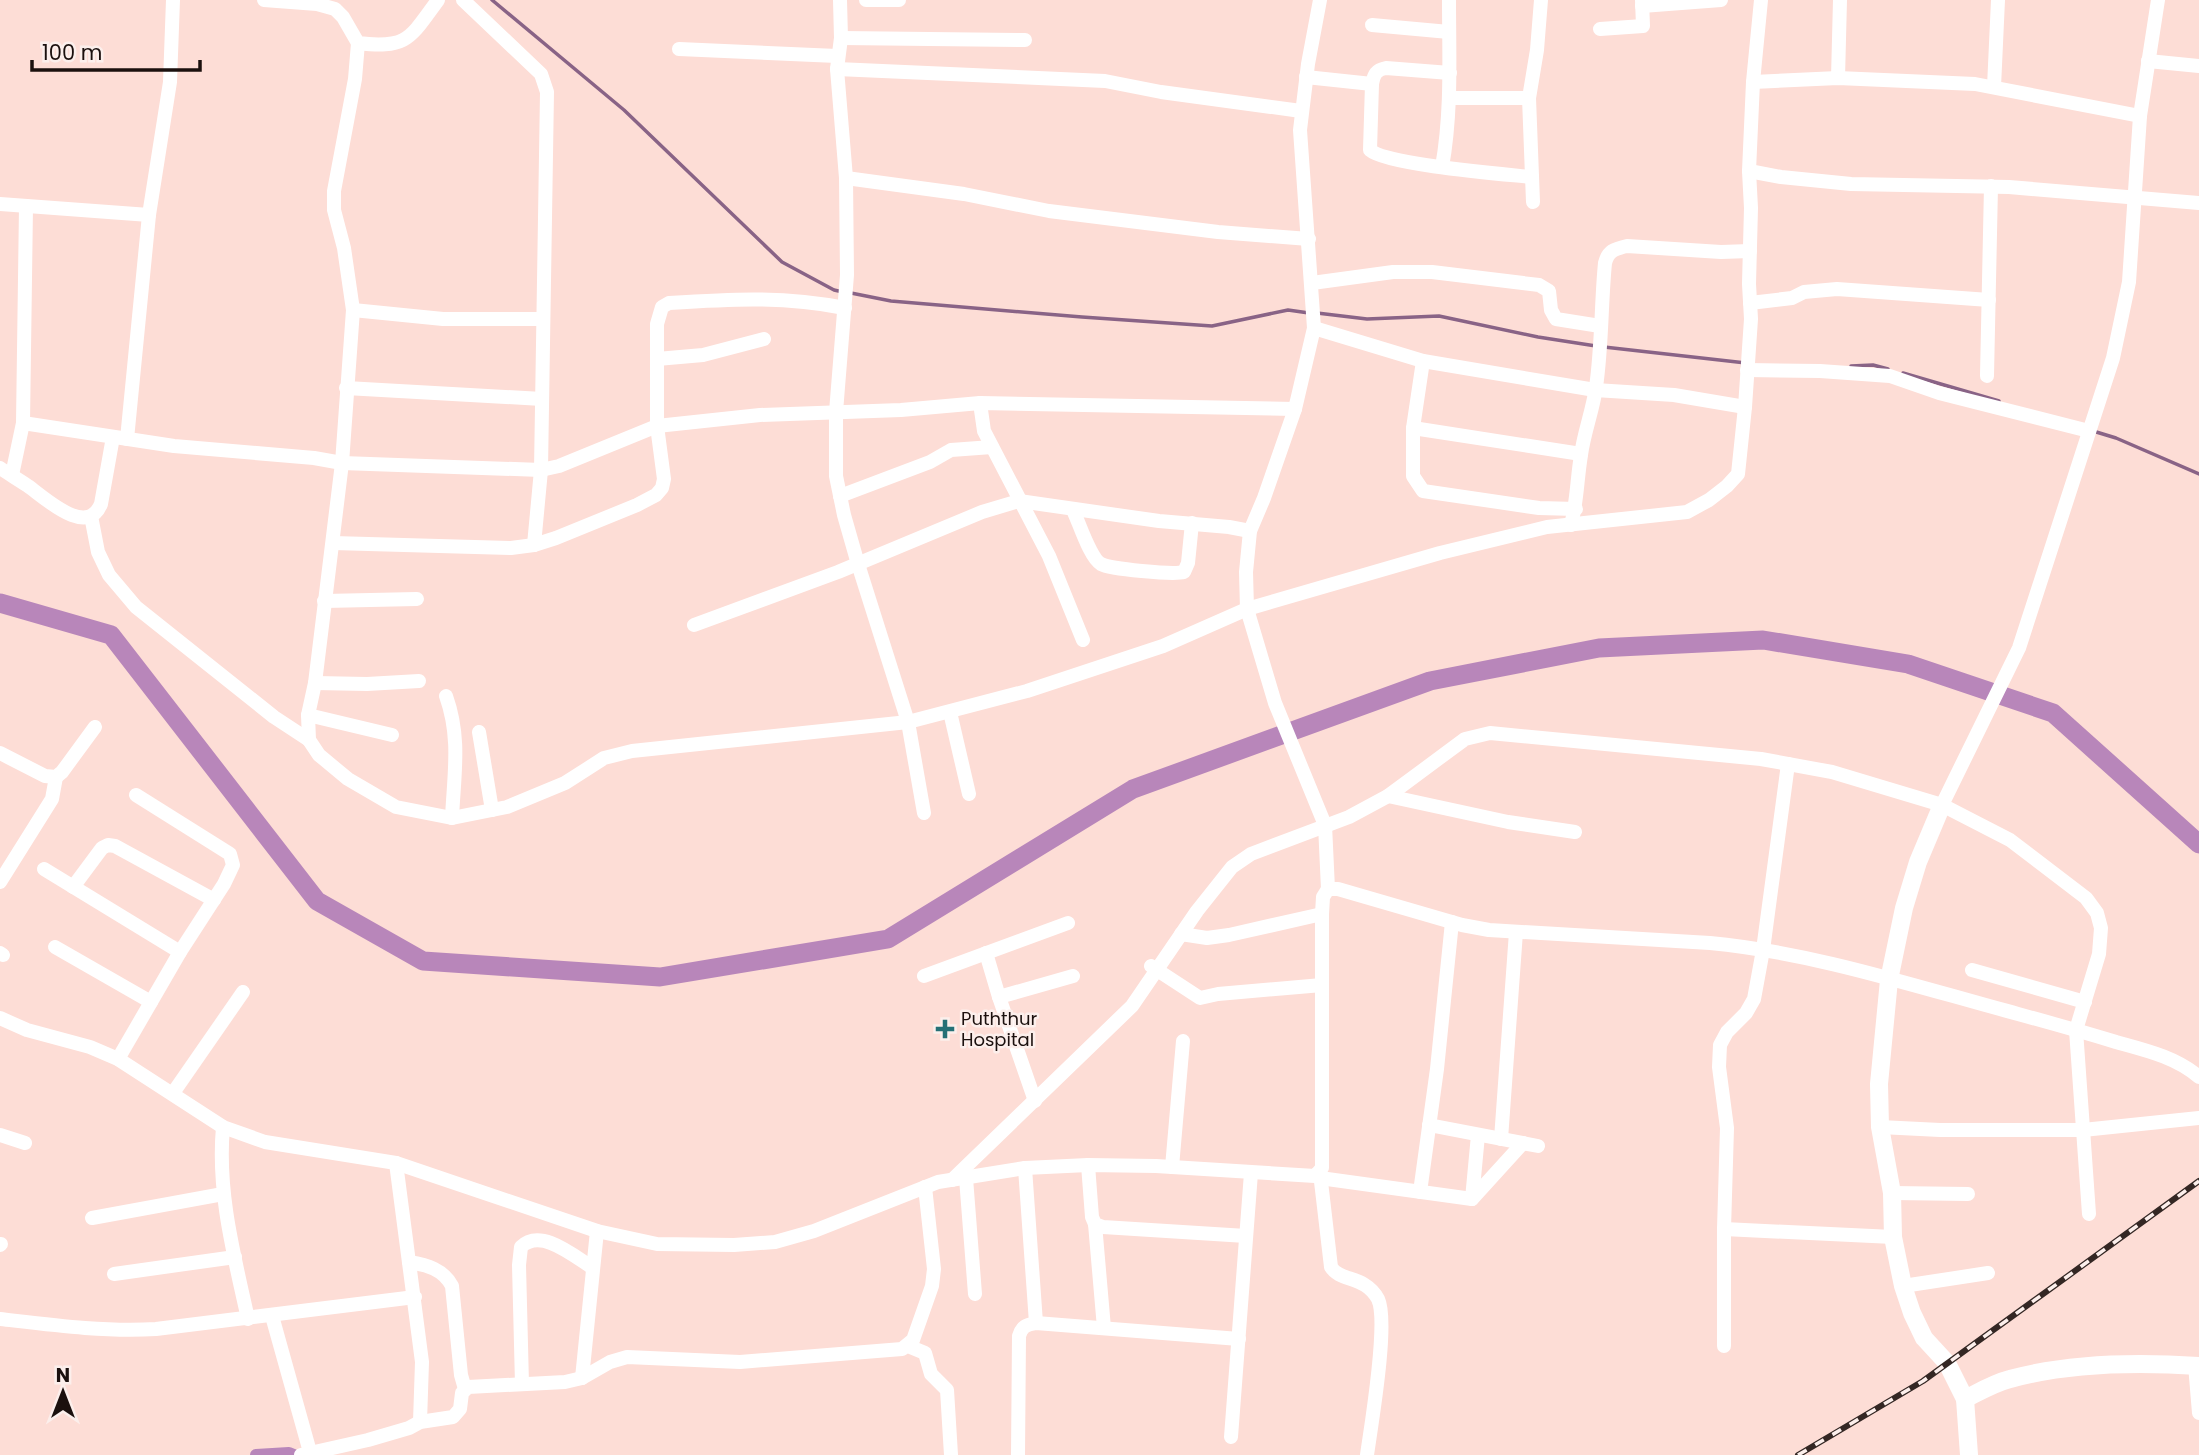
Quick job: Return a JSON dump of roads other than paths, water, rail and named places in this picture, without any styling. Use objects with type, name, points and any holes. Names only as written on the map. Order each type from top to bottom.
[{"type":"main road","points":[[1941,805],[1918,862],[1904,908],[1889,980],[1879,1084],[1880,1128],[1892,1193],[1893,1237],[1903,1286],[1924,1338],[1947,1363],[1965,1399],[1969,1455]]},
{"type":"main road","points":[[1965,1399],[2008,1379],[2078,1367],[2197,1365]]},
{"type":"street","points":[[26,206],[23,423],[6,472],[61,510],[84,518],[99,510],[120,438],[149,215],[170,82],[173,0]]},
{"type":"street","points":[[264,0],[317,4],[335,9],[358,43],[355,79],[334,191],[334,210],[344,248],[353,310],[342,463],[309,715],[309,740]]},
{"type":"street","points":[[358,43],[386,46],[399,44],[412,34],[438,0]]},
{"type":"street","points":[[463,0],[541,74],[545,82],[541,470],[534,545]]},
{"type":"street","points":[[840,0],[841,38],[837,63],[846,178],[847,275],[836,412],[836,476],[858,564],[908,722],[924,813]]},
{"type":"street","points":[[866,0],[899,0]]},
{"type":"street","points":[[1320,0],[1306,77],[1300,130],[1314,324],[1295,410],[1265,498],[1250,531],[1246,572],[1247,609],[1275,704],[1325,825],[1328,889],[1323,897],[1322,914],[1320,1176],[1331,1267],[1339,1276],[1362,1282],[1377,1297],[1381,1308],[1382,1327],[1376,1393],[1367,1455]]},
{"type":"street","points":[[1443,167],[1450,98],[1449,0]]},
{"type":"street","points":[[1533,202],[1530,98],[1541,0]]},
{"type":"street","points":[[1600,29],[1643,26],[1642,3],[1721,0]]},
{"type":"street","points":[[91,516],[98,552],[109,575],[136,607],[274,717],[309,740],[319,755],[348,779],[396,807],[452,817],[507,807],[565,783],[604,758],[632,751],[908,722],[1027,691],[1163,646],[1247,609],[1440,553],[1547,527],[1687,512],[1709,500],[1738,474],[1749,345],[1749,171],[1753,82],[1761,0]]},
{"type":"street","points":[[1838,78],[1840,0]]},
{"type":"street","points":[[1994,87],[1998,0]]},
{"type":"street","points":[[1941,805],[2018,648],[2113,358],[2129,282],[2140,116],[2158,0]]},
{"type":"street","points":[[1372,24],[1449,32]]},
{"type":"street","points":[[841,38],[1026,40]]},
{"type":"street","points":[[679,49],[837,63],[1105,81],[1161,92],[1301,111]]},
{"type":"street","points":[[2148,61],[2199,66]]},
{"type":"street","points":[[1450,73],[1379,69],[1374,74],[1372,84],[1370,150],[1381,155],[1443,167],[1532,177]]},
{"type":"street","points":[[1306,77],[1372,84]]},
{"type":"street","points":[[1753,82],[1838,78],[1936,81],[1994,87],[2140,116]]},
{"type":"street","points":[[1450,98],[1530,98]]},
{"type":"street","points":[[1749,171],[1851,184],[1991,186],[2199,203]]},
{"type":"street","points":[[846,178],[964,194],[1049,211],[1218,232],[1309,239]]},
{"type":"street","points":[[1987,376],[1991,186]]},
{"type":"street","points":[[0,204],[149,215]]},
{"type":"street","points":[[1572,525],[1581,454],[1600,355],[1607,254],[1615,248],[1627,246],[1721,252],[1750,251]]},
{"type":"street","points":[[1313,287],[1393,272],[1432,272],[1539,285],[1549,290],[1551,310],[1556,319],[1600,329]]},
{"type":"street","points":[[1750,303],[1778,301],[1804,292],[1837,289],[1989,300]]},
{"type":"street","points":[[333,543],[511,548],[534,545],[638,505],[656,495],[662,488],[664,479],[657,426],[658,315],[662,307],[669,303],[766,298],[845,305]]},
{"type":"street","points":[[353,310],[443,318],[543,319]]},
{"type":"street","points":[[1314,324],[1423,361],[1595,390],[1674,395],[1745,407]]},
{"type":"street","points":[[657,359],[702,355],[764,339]]},
{"type":"street","points":[[1423,361],[1413,428],[1413,476],[1423,491],[1539,508],[1576,509]]},
{"type":"street","points":[[1747,373],[1820,370],[1890,376],[2087,437]]},
{"type":"street","points":[[346,388],[542,400]]},
{"type":"street","points":[[23,423],[174,446],[314,458],[342,463],[541,470],[559,466],[657,426],[760,415],[901,410],[980,403],[1295,410]]},
{"type":"street","points":[[980,403],[984,431],[1049,556],[1083,640]]},
{"type":"street","points":[[1413,428],[1581,454]]},
{"type":"street","points":[[840,496],[930,462],[951,450],[992,447]]},
{"type":"street","points":[[694,625],[858,564],[982,512],[1019,501],[1250,531]]},
{"type":"street","points":[[1073,510],[1095,558],[1101,564],[1113,567],[1178,574],[1184,572],[1188,563],[1192,523]]},
{"type":"street","points":[[324,601],[417,599]]},
{"type":"street","points":[[315,683],[419,681]]},
{"type":"street","points":[[446,696],[456,737],[452,817]]},
{"type":"street","points":[[950,712],[969,794]]},
{"type":"street","points":[[309,715],[392,735]]},
{"type":"street","points":[[0,753],[44,776],[55,777],[62,772],[95,727]]},
{"type":"street","points":[[479,732],[492,810]]},
{"type":"street","points":[[959,1179],[1132,1006],[1154,968],[1232,867],[1251,854],[1349,817],[1388,796],[1465,739],[1490,733],[1761,759],[1832,772],[1941,805],[2010,840],[2086,898],[2097,913],[2101,928],[2099,954],[2076,1030],[2089,1214]]},
{"type":"street","points":[[1724,1346],[1727,1128],[1719,1067],[1720,1045],[1754,999],[1788,764]]},
{"type":"street","points":[[0,882],[52,799],[55,777]]},
{"type":"street","points":[[118,1059],[233,865],[230,854],[136,795]]},
{"type":"street","points":[[1388,796],[1508,822],[1575,832]]},
{"type":"street","points":[[73,887],[102,848],[108,845],[115,846],[214,900]]},
{"type":"street","points":[[44,869],[180,952]]},
{"type":"street","points":[[1328,889],[1338,888],[1452,922],[1489,930],[1710,943],[1763,950],[1889,980],[2076,1030],[2157,1054],[2176,1062],[2199,1077]]},
{"type":"street","points":[[1181,934],[1208,938],[1322,914]]},
{"type":"street","points":[[1420,1192],[1452,922]]},
{"type":"street","points":[[924,976],[1068,923]]},
{"type":"street","points":[[1502,1139],[1517,932]]},
{"type":"street","points":[[55,947],[151,1002]]},
{"type":"street","points":[[986,953],[1035,1101]]},
{"type":"street","points":[[1154,968],[1200,998],[1322,985]]},
{"type":"street","points":[[1972,970],[2085,1002]]},
{"type":"street","points":[[999,997],[1073,976]]},
{"type":"street","points":[[173,1093],[243,992]]},
{"type":"street","points":[[0,1018],[27,1030],[90,1046],[118,1059],[223,1126],[265,1142],[396,1163],[597,1231],[657,1244],[734,1245],[775,1241],[814,1231],[925,1187],[1025,1168],[1088,1165],[1172,1167],[1320,1176],[1472,1199]]},
{"type":"street","points":[[1172,1167],[1182,1041]]},
{"type":"street","points":[[1880,1128],[2083,1130],[2199,1118]]},
{"type":"street","points":[[1429,1125],[1538,1146]]},
{"type":"street","points":[[223,1126],[220,1157],[223,1194],[248,1319]]},
{"type":"street","points":[[0,1135],[25,1143]]},
{"type":"street","points":[[1472,1199],[1478,1135]]},
{"type":"street","points":[[1472,1199],[1523,1143]]},
{"type":"street","points":[[396,1163],[422,1362],[420,1422]]},
{"type":"street","points":[[1088,1165],[1104,1328]]},
{"type":"street","points":[[1025,1168],[1036,1323]]},
{"type":"street","points":[[1231,1437],[1251,1173]]},
{"type":"street","points":[[959,1179],[975,1294]]},
{"type":"street","points":[[908,1346],[925,1309],[934,1269],[925,1187]]},
{"type":"street","points":[[1892,1193],[1968,1194]]},
{"type":"street","points":[[92,1218],[223,1194]]},
{"type":"street","points":[[1095,1224],[1142,1231],[1246,1236]]},
{"type":"street","points":[[1724,1229],[1893,1237]]},
{"type":"street","points":[[582,1378],[597,1231]]},
{"type":"street","points":[[522,1384],[519,1265],[521,1247],[532,1240],[553,1243],[593,1268]]},
{"type":"street","points":[[114,1274],[235,1256]]},
{"type":"street","points":[[272,1315],[304,1454],[368,1440],[420,1422],[456,1416],[465,1389],[461,1375],[452,1286],[447,1277],[438,1270],[409,1262]]},
{"type":"street","points":[[1903,1286],[1988,1273]]},
{"type":"street","points":[[0,1320],[128,1331],[248,1319],[415,1297]]},
{"type":"street","points":[[1018,1455],[1021,1329],[1036,1323],[1239,1339]]},
{"type":"street","points":[[465,1389],[565,1382],[582,1378],[610,1362],[627,1357],[740,1362],[890,1351],[908,1346],[925,1353],[934,1378],[947,1390],[951,1455]]},
{"type":"street","points":[[2197,1365],[2199,1413]]},
{"type":"waterway","points":[[492,0],[624,110],[782,262],[834,290],[843,292]]},
{"type":"waterway","points":[[851,293],[891,301],[1212,326],[1288,310],[1309,313]]},
{"type":"waterway","points":[[1317,313],[1367,319],[1439,316],[1596,346]]},
{"type":"waterway","points":[[1604,347],[1746,363]]},
{"type":"waterway","points":[[1851,366],[1873,365],[1888,369]]},
{"type":"waterway","points":[[1903,373],[1999,401]]},
{"type":"waterway","points":[[2093,431],[2116,438],[2199,474]]},
{"type":"waterway","points":[[0,603],[111,635],[317,901],[423,961],[660,977],[888,939],[1133,789],[1430,681],[1599,648],[1763,640],[1908,664],[2053,713],[2199,844]]},
{"type":"waterway","points":[[256,1455],[294,1455]]},
{"type":"railway","points":[[1798,1455],[1923,1381],[2199,1181]]},
{"type":"place","name":"Puththur Hospital","points":[[945,1029]]}]
